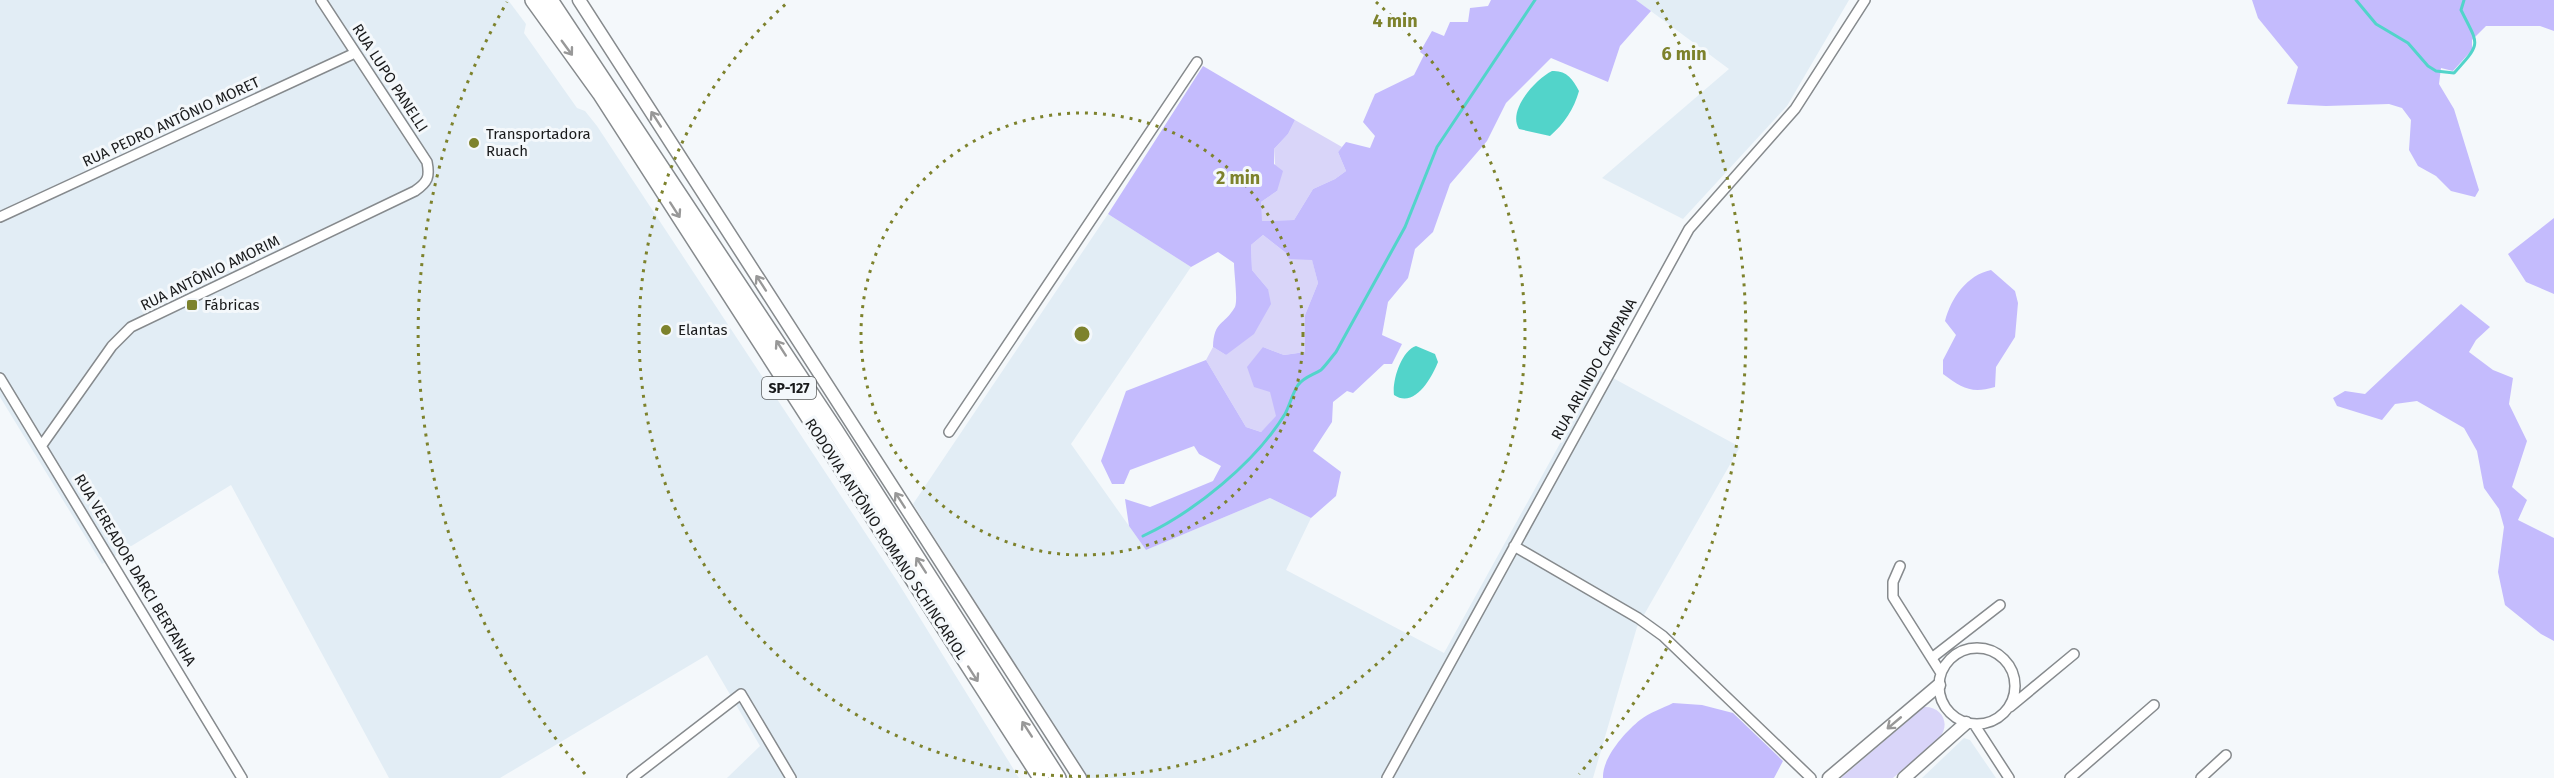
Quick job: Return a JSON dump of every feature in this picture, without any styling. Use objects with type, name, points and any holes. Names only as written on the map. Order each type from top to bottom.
[{"type":"highway","name":"RODOVIA ANTÔNIO ROMANO SCHINCARIOL","points":[[531,0],[600,93],[1041,778]]},
{"type":"highway","name":"RODOVIA ANTÔNIO ROMANO SCHINCARIOL","points":[[550,0],[835,430],[1058,778]]},
{"type":"street","name":"RUA LUPO PANELLI","points":[[321,0],[427,162],[429,175]]},
{"type":"street","points":[[579,0],[1080,778]]},
{"type":"street","name":"RUA ARLINDO CAMPANA","points":[[1387,778],[1694,222],[1795,109],[1865,0]]},
{"type":"street","name":"RUA PEDRO ANTÔNIO MORET","points":[[0,217],[355,53]]},
{"type":"street","points":[[949,432],[1197,62]]},
{"type":"street","name":"RUA ANTÔNIO AMORIM","points":[[42,445],[112,346],[131,327],[415,191],[426,183],[429,175]]},
{"type":"street","name":"RUA VEREADOR DARCI BERTANHA","points":[[0,378],[243,778]]},
{"type":"street","points":[[1514,546],[1638,618],[1663,636],[1811,778]]},
{"type":"street","points":[[1900,566],[1893,582],[1893,597],[1933,657],[1940,679],[1940,698],[1954,718],[1970,724],[1990,722],[2074,654]]},
{"type":"street","points":[[1933,657],[2000,605]]},
{"type":"street","points":[[1829,778],[1940,679],[1948,662],[1957,653],[1982,648],[2004,659],[2015,682],[2014,695],[2006,710]]},
{"type":"street","points":[[632,778],[741,694],[791,778]]},
{"type":"street","points":[[2070,778],[2154,705]]},
{"type":"street","points":[[1904,778],[1970,724]]},
{"type":"street","points":[[1970,724],[2009,778]]},
{"type":"street","points":[[2201,778],[2226,755]]},
{"type":"shaded area","points":[[0,0],[508,0],[526,24],[524,33],[577,108],[585,111],[597,126],[897,581],[1019,778],[727,778],[760,746],[707,655],[500,778],[389,778],[231,485],[102,564],[0,397]]},
{"type":"shaded area","points":[[1491,0],[1636,0],[1651,11],[1620,46],[1608,82],[1551,58],[1506,103],[1487,141],[1450,184],[1433,232],[1415,249],[1408,278],[1388,302],[1382,335],[1402,344],[1392,364],[1384,364],[1353,393],[1347,391],[1333,402],[1332,422],[1313,451],[1341,472],[1336,496],[1311,518],[1270,498],[1146,550],[1129,526],[1125,499],[1150,507],[1213,481],[1221,466],[1199,454],[1194,446],[1130,470],[1124,484],[1112,484],[1101,461],[1126,391],[1206,360],[1246,427],[1261,432],[1276,416],[1270,392],[1254,387],[1247,367],[1263,347],[1284,355],[1305,352],[1305,315],[1318,283],[1312,260],[1289,259],[1286,253],[1263,235],[1251,245],[1252,270],[1268,289],[1271,304],[1254,334],[1226,355],[1213,347],[1215,332],[1236,304],[1234,263],[1218,252],[1191,267],[1108,214],[1203,66],[1295,120],[1288,134],[1274,149],[1274,164],[1283,171],[1277,191],[1261,202],[1262,221],[1294,220],[1313,189],[1346,171],[1338,152],[1346,142],[1370,148],[1375,136],[1363,122],[1375,94],[1414,75],[1424,55],[1420,52],[1432,31],[1444,36],[1450,22],[1468,22],[1470,8],[1488,6]]},
{"type":"shaded area","points":[[1636,0],[1849,0],[1787,106],[1683,219],[1602,178],[1729,69]]},
{"type":"shaded area","points":[[2252,0],[2554,0],[2554,31],[2540,26],[2486,26],[2472,40],[2472,50],[2453,71],[2441,68],[2439,84],[2454,109],[2479,190],[2475,197],[2451,191],[2436,176],[2418,166],[2409,150],[2411,120],[2402,108],[2389,104],[2326,106],[2287,104],[2298,67],[2258,18]]},
{"type":"shaded area","points":[[1295,120],[1342,147],[1338,152],[1346,171],[1313,189],[1294,220],[1261,221],[1261,202],[1277,191],[1274,149],[1288,134]]},
{"type":"shaded area","points":[[1108,214],[1191,267],[1071,444],[1146,550],[1270,498],[1311,518],[1286,570],[1444,653],[1600,371],[1740,447],[1637,627],[1593,778],[1088,778],[913,504]]},
{"type":"shaded area","points":[[2554,218],[2554,294],[2526,282],[2508,254]]},
{"type":"shaded area","points":[[1263,235],[1286,253],[1312,259],[1318,283],[1305,315],[1305,352],[1284,355],[1263,347],[1277,416],[1261,432],[1246,427],[1206,360],[1213,347],[1226,355],[1268,289],[1252,270],[1251,245]]},
{"type":"shaded area","points":[[1991,270],[2015,291],[2018,303],[2015,337],[1996,367],[1995,387],[1973,390],[1961,386],[1943,374],[1943,360],[1956,335],[1945,321],[1951,304],[1967,282]]},
{"type":"shaded area","points":[[2461,304],[2490,327],[2476,340],[2469,352],[2493,370],[2513,378],[2509,404],[2527,441],[2512,487],[2527,500],[2518,520],[2554,538],[2554,641],[2541,634],[2505,605],[2498,572],[2504,527],[2499,509],[2484,488],[2477,451],[2464,428],[2417,401],[2395,404],[2382,420],[2337,406],[2333,398],[2345,391],[2365,394]]},
{"type":"shaded area","points":[[1673,703],[1702,705],[1733,713],[1783,761],[1774,778],[1603,778],[1610,754],[1628,731],[1644,717]]},
{"type":"shaded area","points":[[1924,707],[1935,709],[1943,716],[1945,726],[1943,732],[1893,778],[1841,778]]},
{"type":"shaded area","points":[[1964,738],[1970,740],[1996,778],[1922,778]]},
{"type":"water","points":[[1552,71],[1568,76],[1579,91],[1571,110],[1550,136],[1519,129],[1516,121],[1520,104],[1531,88]]},
{"type":"water","points":[[1416,346],[1435,354],[1438,362],[1427,383],[1416,395],[1402,398],[1394,395],[1396,375],[1406,354]]},
{"type":"waterway","points":[[1143,536],[1163,526],[1202,500],[1240,468],[1285,414],[1300,382],[1321,370],[1336,352],[1405,227],[1437,147],[1535,0]]},
{"type":"waterway","points":[[2356,0],[2376,24],[2408,43],[2428,66],[2436,71],[2454,73],[2469,55],[2475,43],[2461,10],[2464,0]]},
{"type":"place","name":"Transportadora Ruach","points":[[474,143]]},
{"type":"place","name":"Fábricas","points":[[192,305]]},
{"type":"place","name":"Elantas","points":[[666,330]]}]
